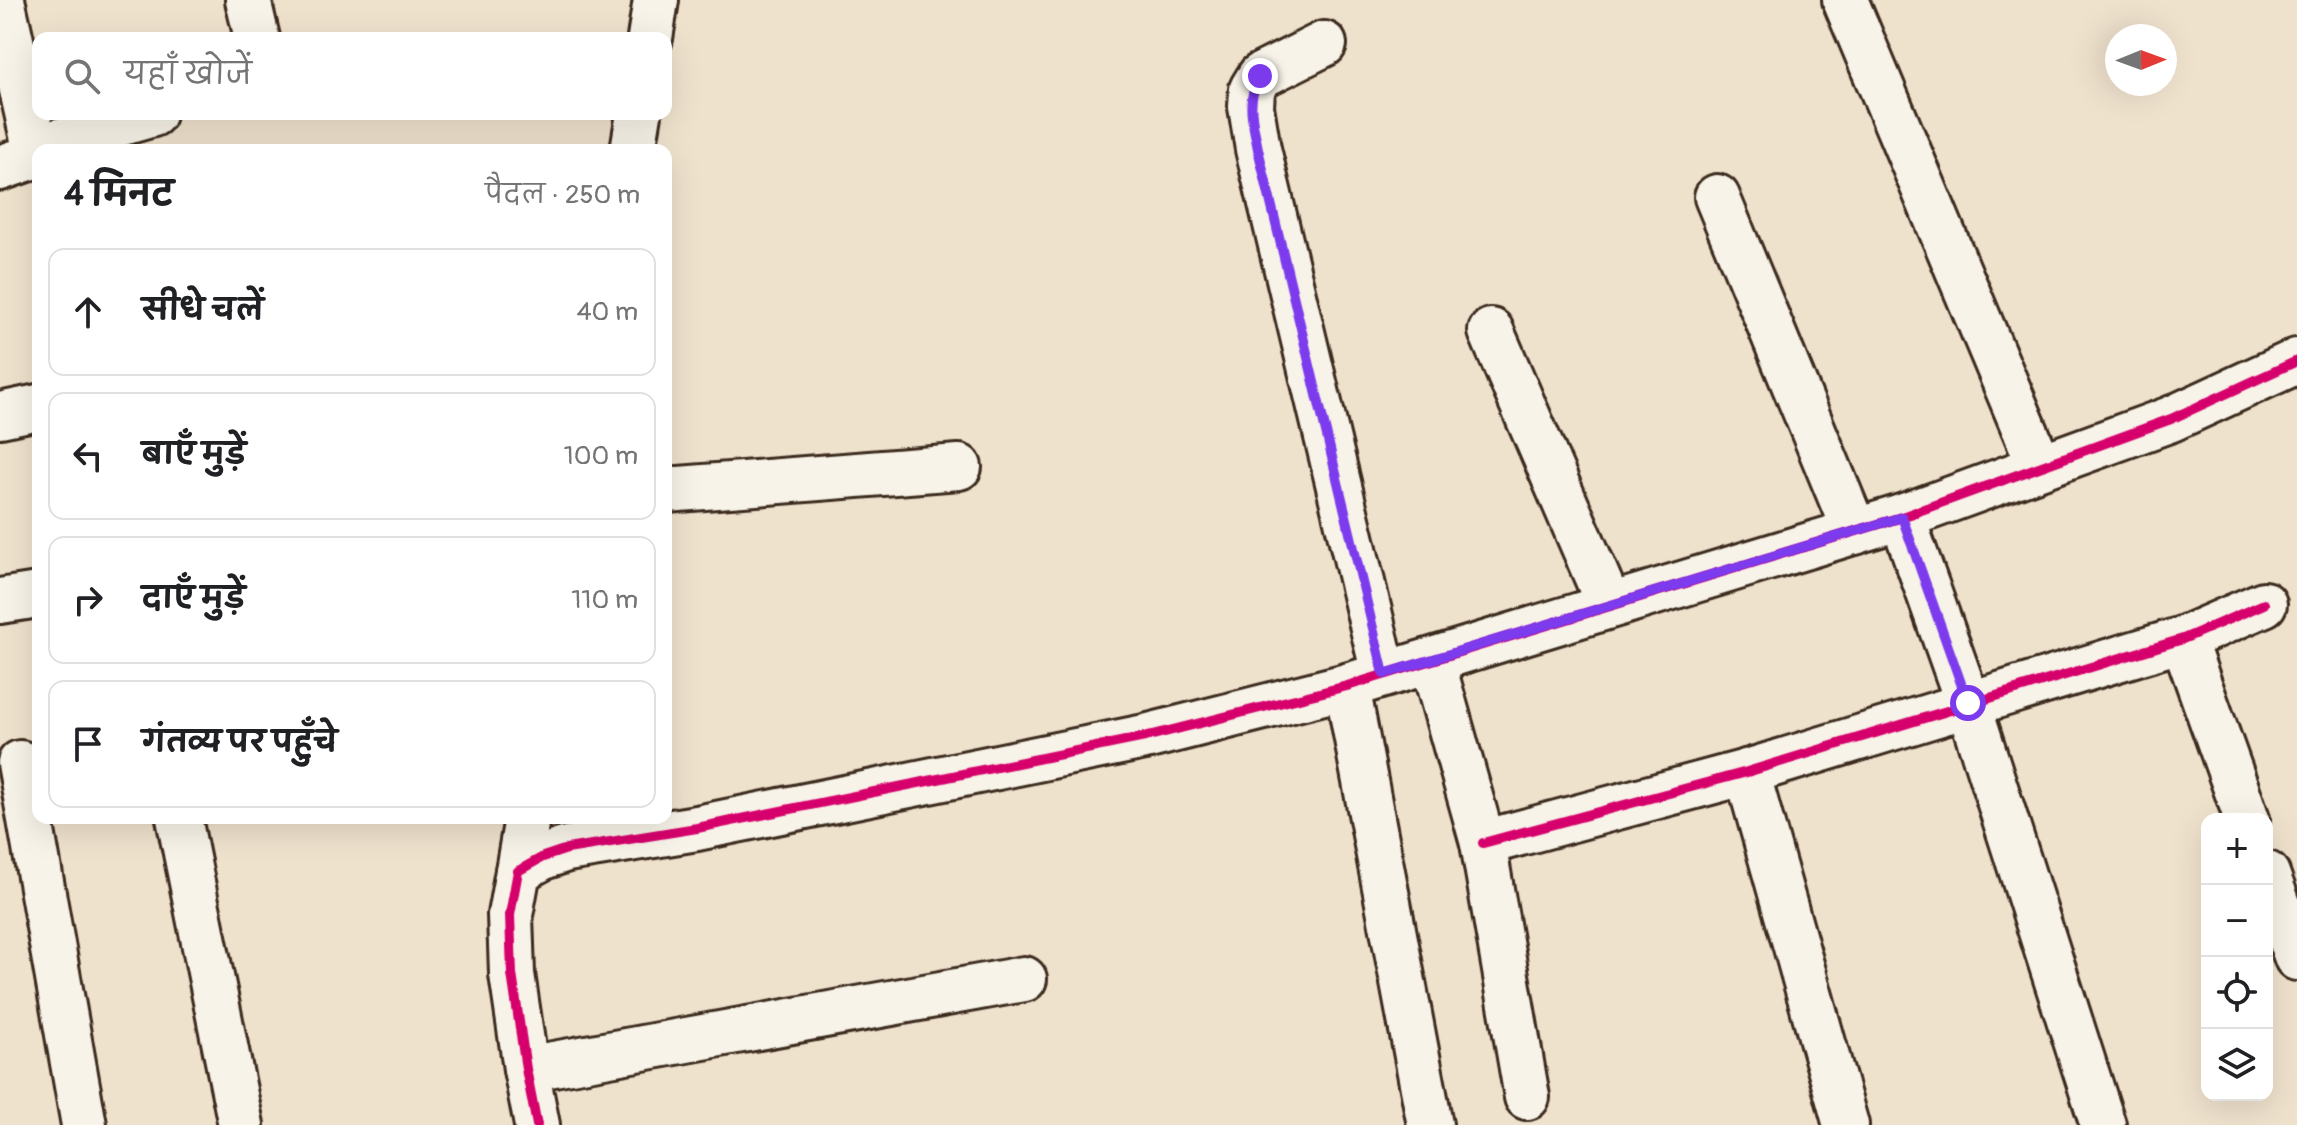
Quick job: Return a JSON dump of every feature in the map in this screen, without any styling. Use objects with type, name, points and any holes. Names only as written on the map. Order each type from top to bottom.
[{"type":"street","points":[[248,0],[256,32]]},
{"type":"street","points":[[651,32],[656,0]]},
{"type":"street","points":[[1845,0],[2040,466]]},
{"type":"street","points":[[1,3],[18,158]]},
{"type":"street","points":[[1324,44],[1260,76],[1252,89],[1251,107],[1365,680],[1430,1125]]},
{"type":"street","points":[[61,144],[135,120]]},
{"type":"street","points":[[634,144],[638,120]]},
{"type":"street","points":[[1717,197],[1855,532]]},
{"type":"street","points":[[1491,331],[1609,605]]},
{"type":"street","points":[[518,871],[543,857],[567,849],[712,825],[1145,737],[1432,661],[1902,517],[2171,419],[2297,361]]},
{"type":"street","points":[[0,415],[32,408]]},
{"type":"street","points":[[672,490],[959,467]]},
{"type":"street","points":[[1902,517],[1968,703],[2103,1125]]},
{"type":"street","points":[[0,601],[32,596]]},
{"type":"street","points":[[1483,843],[1747,772],[2183,639],[2264,604]]},
{"type":"street","points":[[2183,639],[2245,813]]},
{"type":"street","points":[[1432,661],[1483,843],[1527,1097]]},
{"type":"street","points":[[19,763],[84,1125]]},
{"type":"street","points":[[1747,772],[1846,1125]]},
{"type":"street","points":[[180,824],[241,1125]]},
{"type":"street","points":[[526,824],[510,915],[512,974],[534,1124]]},
{"type":"street","points":[[2271,885],[2297,958]]},
{"type":"street","points":[[526,1069],[1024,979]]},
{"type":"cycle path","points":[[537,1125],[512,974],[510,915],[518,871],[543,857],[567,849],[697,828],[1145,737],[1347,686],[1902,517],[2171,419],[2297,361]]},
{"type":"cycle path","points":[[1483,843],[1747,772],[2183,639],[2264,604]]},
{"type":"route","points":[[1260,76],[1252,89],[1251,107],[1258,149],[1384,674],[1902,517],[1968,703]]}]
